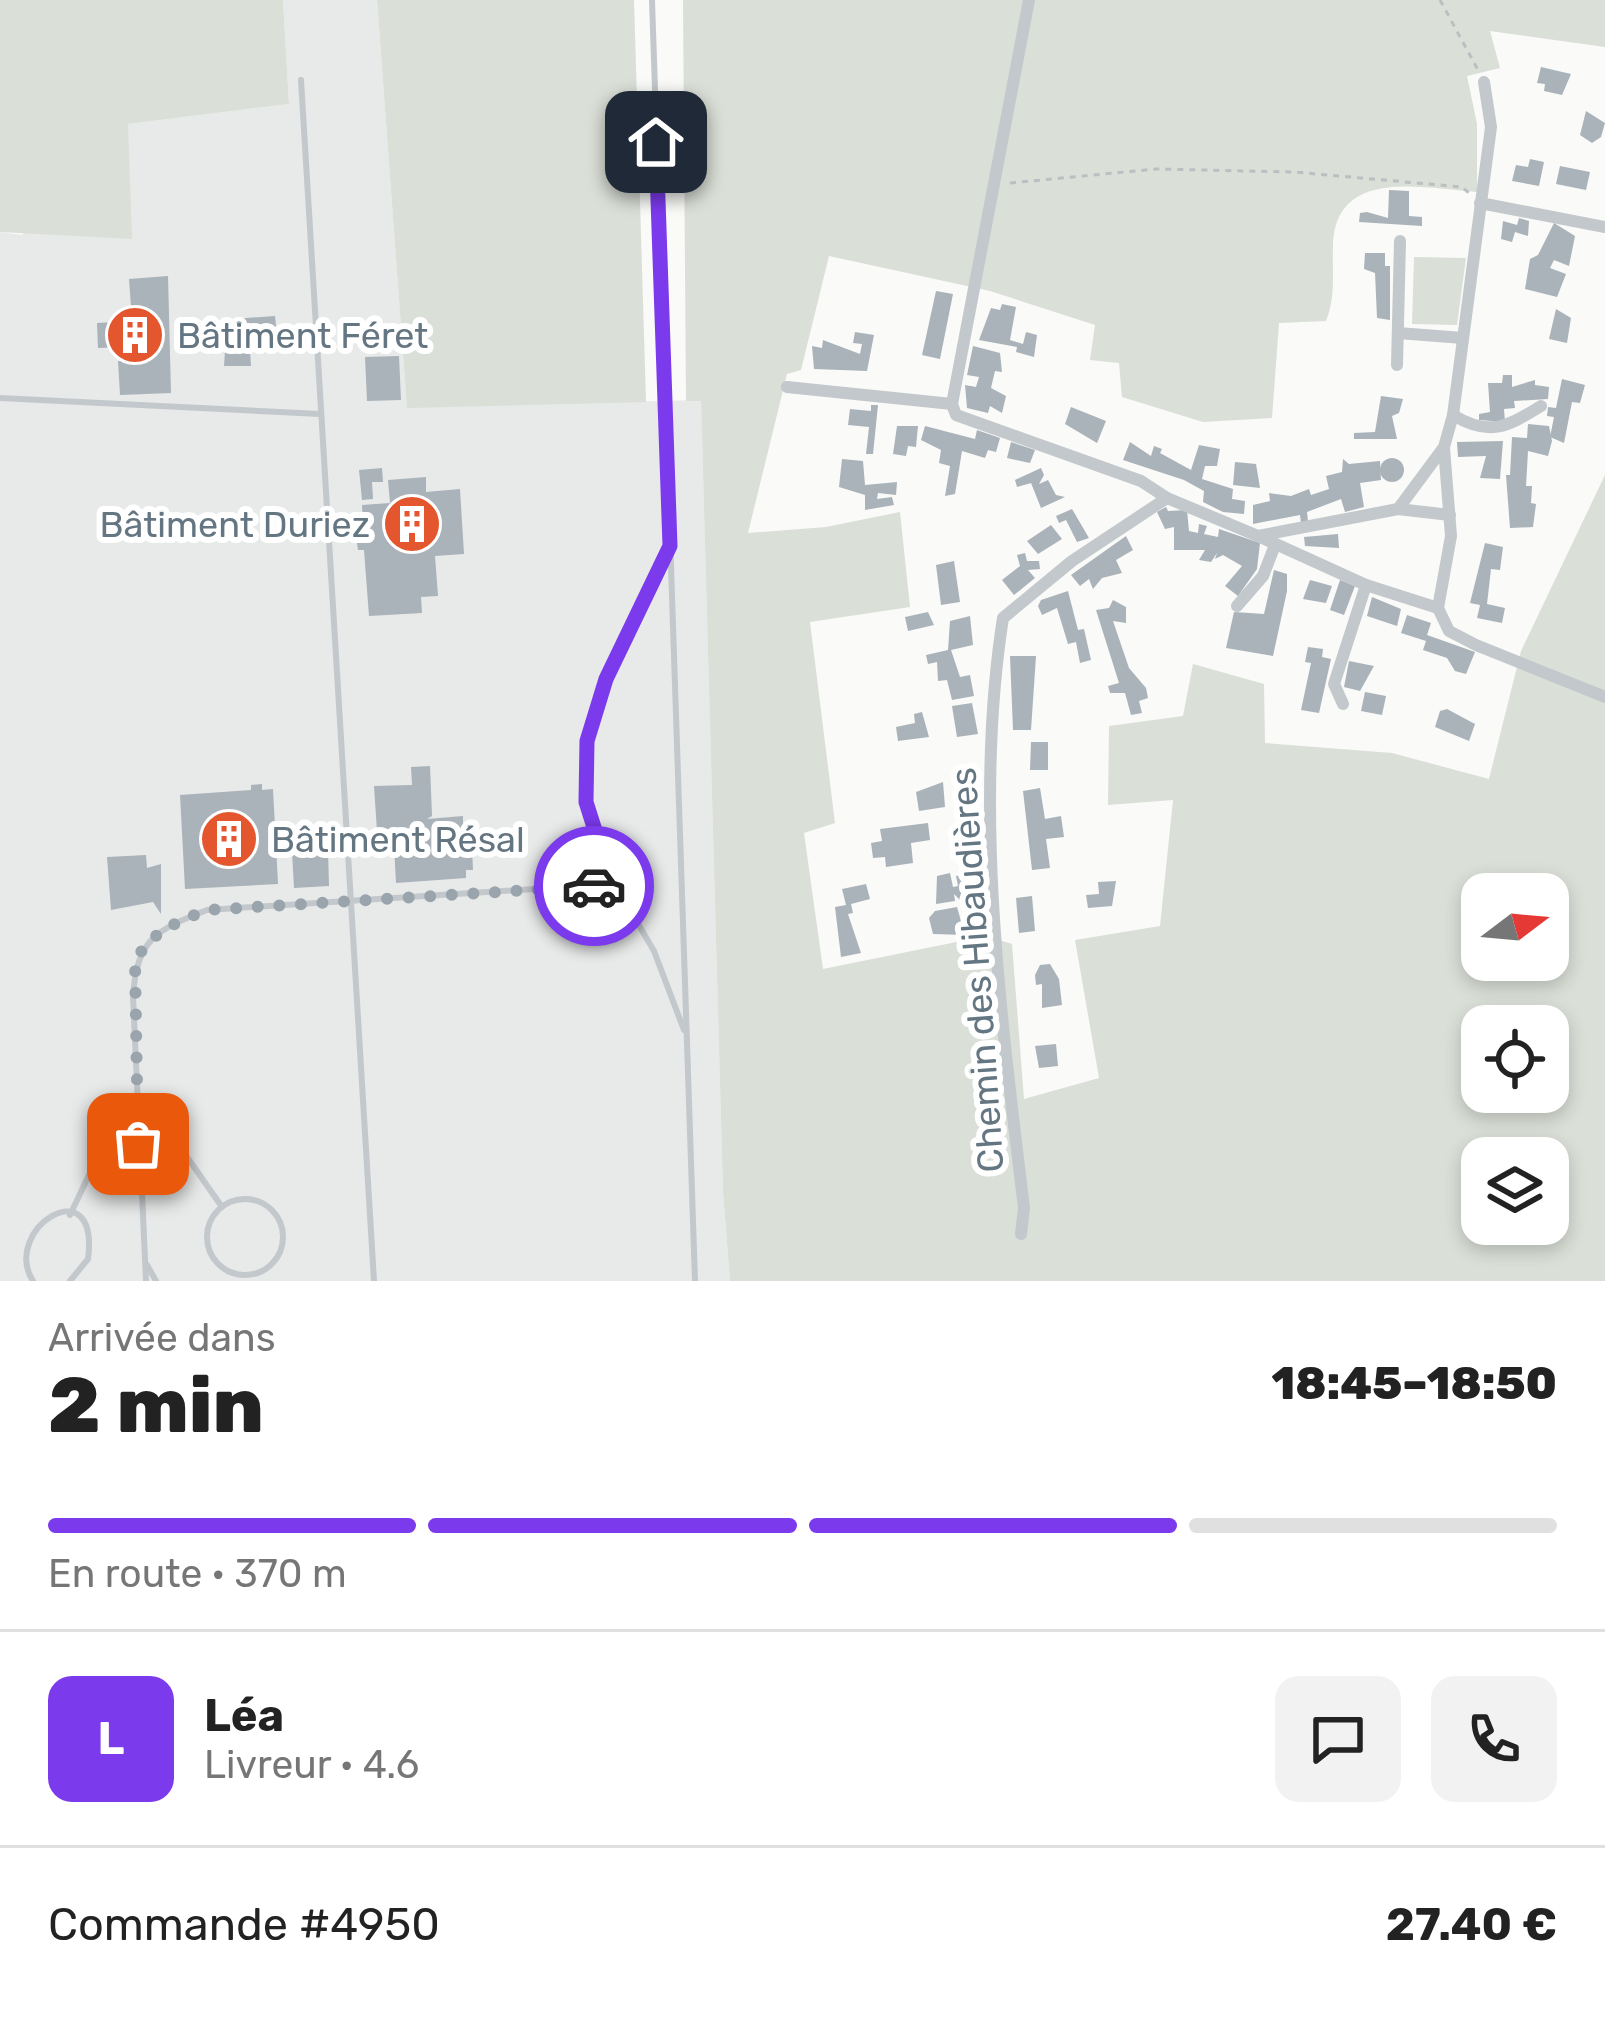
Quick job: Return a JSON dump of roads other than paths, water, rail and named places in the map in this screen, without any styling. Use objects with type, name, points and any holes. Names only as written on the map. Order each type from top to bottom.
[{"type":"street","points":[[1029,0],[952,404],[956,415],[1141,481],[1167,498],[1366,585],[1438,608]]},
{"type":"street","points":[[1398,509],[1444,447],[1453,416],[1491,127],[1484,82]]},
{"type":"street","points":[[1480,203],[1605,227]]},
{"type":"street","points":[[1397,365],[1400,241]]},
{"type":"street","points":[[1398,333],[1462,338]]},
{"type":"street","points":[[787,387],[952,404]]},
{"type":"street","points":[[1453,416],[1485,430],[1501,430],[1540,406]]},
{"type":"street","points":[[1444,447],[1450,561],[1438,608],[1449,631],[1605,697]]},
{"type":"street","name":"Chemin des Hibaudières","points":[[1021,1234],[1024,1208],[994,888],[994,672],[1003,618],[1072,561],[1167,498]]},
{"type":"street","points":[[1258,536],[1398,509],[1450,515]]},
{"type":"street","points":[[1237,606],[1263,576],[1275,545]]},
{"type":"street","points":[[1343,704],[1334,684],[1366,585]]},
{"type":"lane","points":[[652,0],[694,1281]]},
{"type":"lane","points":[[301,80],[374,1281]]},
{"type":"lane","points":[[0,398],[320,414]]},
{"type":"lane","points":[[670,546],[606,679],[587,741],[586,802],[612,884],[654,951],[688,1040]]},
{"type":"lane","points":[[146,1281],[133,996],[135,962],[144,944],[172,924],[207,910],[612,884]]},
{"type":"lane","points":[[135,1105],[159,1117],[222,1207]]},
{"type":"lane","points":[[70,1215],[116,1118],[135,1105]]},
{"type":"lane","points":[[246,1199],[270,1209],[282,1231],[270,1266],[236,1275],[215,1262],[208,1227],[222,1207],[246,1199]]},
{"type":"lane","points":[[35,1214],[70,1215],[80,1223],[90,1246],[82,1271],[70,1281]]},
{"type":"lane","points":[[14,1255],[33,1281]]},
{"type":"lane","points":[[145,1262],[156,1281]]},
{"type":"place","name":"Bâtiment Féret","points":[[135,335]]},
{"type":"place","name":"Bâtiment Duriez","points":[[412,524]]},
{"type":"place","name":"Bâtiment Résal","points":[[229,839]]}]
